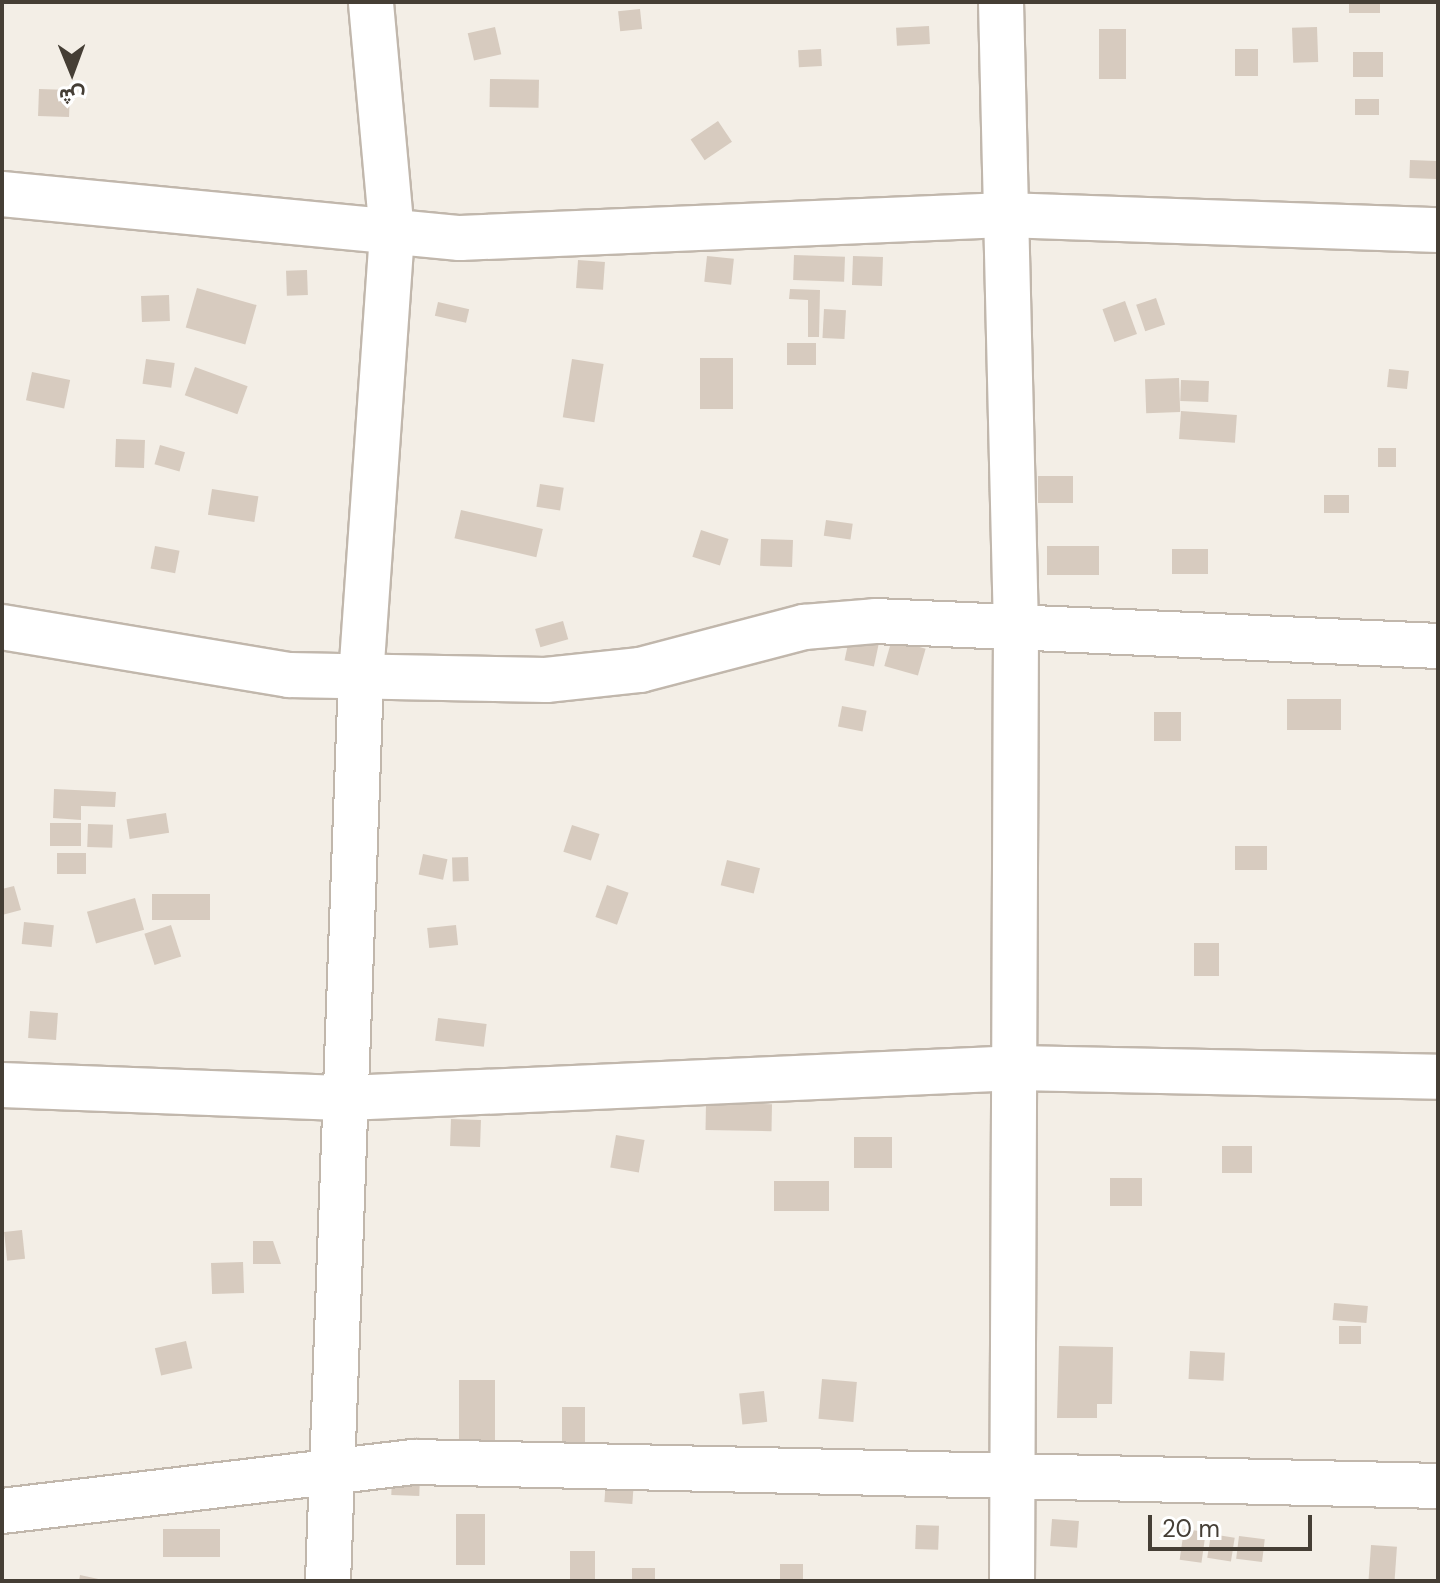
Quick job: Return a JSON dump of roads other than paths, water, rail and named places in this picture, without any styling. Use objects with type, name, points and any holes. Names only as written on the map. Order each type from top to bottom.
[{"type":"street","points":[[328,1581],[336,1469],[361,677],[392,234],[371,2]]},
{"type":"street","points":[[1001,2],[1016,629],[1017,1481],[1012,1581]]},
{"type":"street","points":[[2,194],[392,234],[529,239],[1005,215],[1438,230]]},
{"type":"street","points":[[2,627],[219,668],[361,677],[600,677],[804,627],[875,621],[1438,646]]},
{"type":"street","points":[[2,1085],[347,1098],[1017,1068],[1438,1077]]},
{"type":"street","points":[[2,1511],[336,1469],[526,1463],[1017,1481],[1438,1486]]}]
